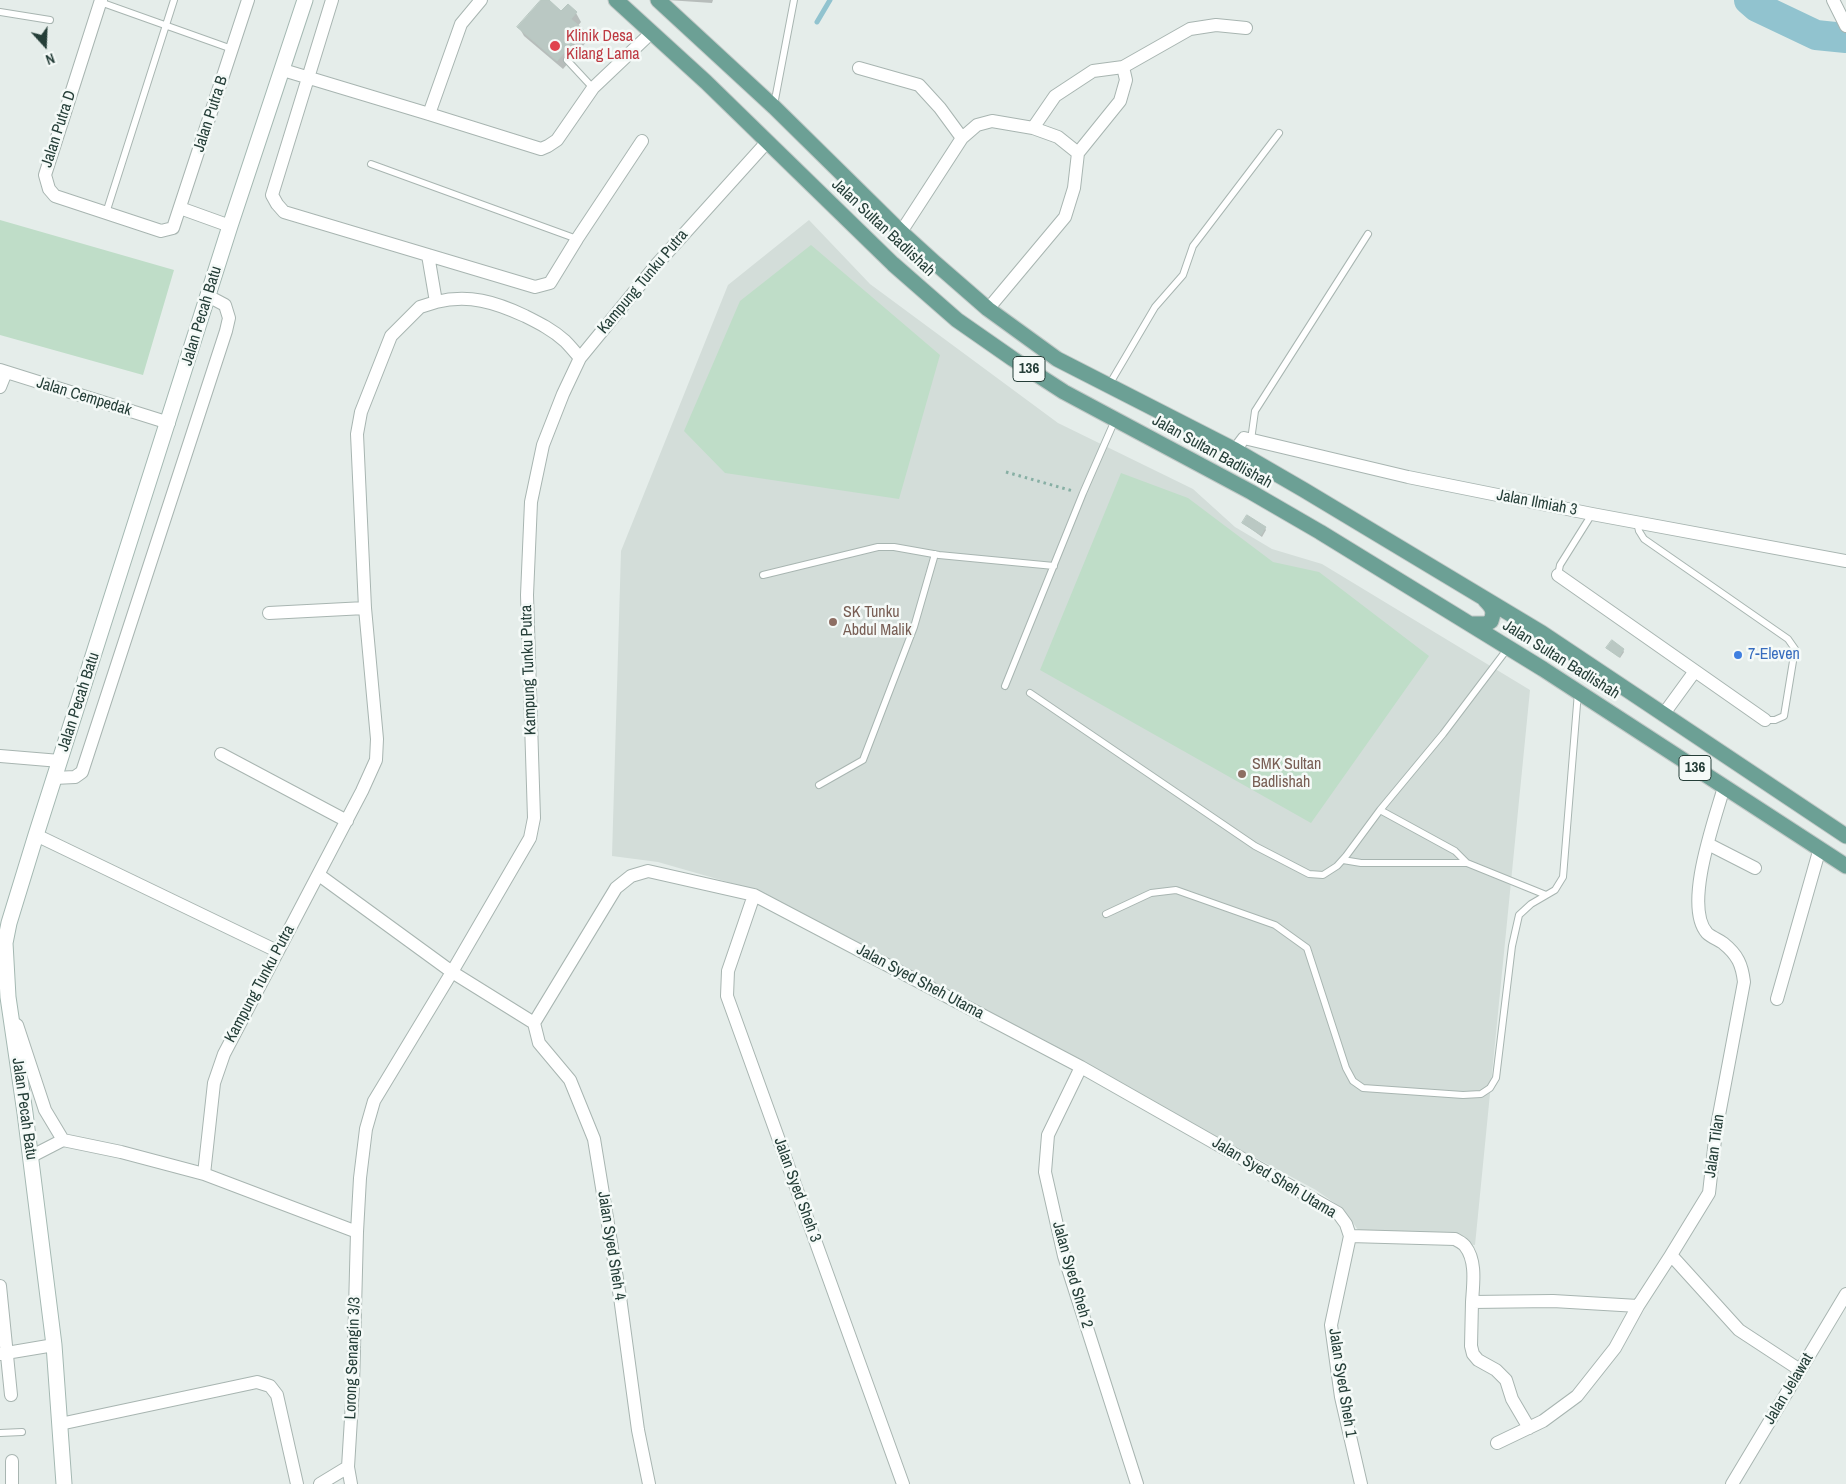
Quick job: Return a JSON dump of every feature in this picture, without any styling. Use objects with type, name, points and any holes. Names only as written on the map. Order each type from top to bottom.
[{"type":"main road","name":"Jalan Sultan Badlishah","points":[[616,0],[706,82],[893,264],[957,320],[1012,360],[1064,392],[1260,497],[1471,624],[1846,866]]},
{"type":"main road","name":"Jalan Sultan Badlishah","points":[[658,0],[774,107],[901,232],[988,309],[1057,359],[1234,450],[1484,598],[1559,644],[1846,836]]},
{"type":"main road","points":[[1471,624],[1486,624],[1491,621],[1494,612],[1484,598]]},
{"type":"street","name":"Jalan Putra B","points":[[173,228],[248,0]]},
{"type":"street","name":"Jalan Pecah Batu","points":[[64,1484],[54,1345],[2,943],[169,423],[230,226],[305,0]]},
{"type":"street","points":[[332,0],[272,195],[276,204],[284,212],[535,287],[550,283],[576,239],[642,141]]},
{"type":"street","points":[[430,114],[461,24],[481,0]]},
{"type":"street","points":[[1833,0],[1846,26]]},
{"type":"street","name":"Jalan Putra D","points":[[101,1],[45,175],[48,189],[56,196],[162,231],[173,228]]},
{"type":"street","points":[[1033,128],[1055,96],[1093,70],[1122,66],[1190,29],[1216,25],[1246,28]]},
{"type":"street","points":[[282,70],[541,149],[556,140],[593,88],[651,32]]},
{"type":"street","points":[[988,309],[1065,217],[1074,188],[1078,154],[1120,100],[1126,80],[1122,66]]},
{"type":"street","points":[[859,68],[919,85],[940,108],[962,138]]},
{"type":"street","points":[[901,232],[962,138],[977,125],[992,121],[1033,128],[1058,137],[1078,154]]},
{"type":"street","name":"Kampung Tunku Putra","points":[[357,1232],[361,1168],[366,1129],[374,1101],[530,838],[534,818],[527,595],[531,502],[543,445],[563,394],[580,358],[657,264],[767,142]]},
{"type":"street","points":[[180,208],[230,226]]},
{"type":"street","points":[[428,255],[436,302]]},
{"type":"street","points":[[54,778],[75,777],[82,772],[226,331],[228,318],[225,305],[208,296]]},
{"type":"street","name":"Kampung Tunku Putra","points":[[204,1174],[214,1083],[219,1066],[277,951],[347,821],[376,760],[377,739],[365,608],[357,434],[361,412],[391,336],[420,307],[436,302],[463,298],[480,299],[502,306],[547,327],[566,342],[580,358]]},
{"type":"street","points":[[0,387],[3,371]]},
{"type":"street","name":"Jalan Cempedak","points":[[3,371],[169,423]]},
{"type":"street","points":[[1234,450],[1244,438],[1251,440]]},
{"type":"street","name":"Jalan Ilmiah 3","points":[[1251,440],[1408,477],[1592,514],[1846,560]]},
{"type":"street","points":[[1558,575],[1765,720]]},
{"type":"street","points":[[269,613],[365,608]]},
{"type":"street","points":[[1663,715],[1695,671]]},
{"type":"street","points":[[221,754],[347,821]]},
{"type":"street","points":[[0,756],[60,760]]},
{"type":"street","name":"Jalan Tilan","points":[[1497,1443],[1543,1421],[1577,1396],[1615,1348],[1638,1306],[1672,1255],[1709,1193],[1716,1131],[1744,982],[1742,964],[1725,945],[1707,932],[1698,910],[1701,870],[1724,787]]},
{"type":"street","points":[[36,835],[277,951]]},
{"type":"street","points":[[1708,844],[1755,868]]},
{"type":"street","points":[[1777,999],[1820,848]]},
{"type":"street","name":"Jalan Syed Sheh Utama","points":[[534,1023],[616,888],[631,876],[648,871],[754,895],[1081,1067],[1338,1213],[1348,1230]]},
{"type":"street","points":[[319,875],[452,972],[534,1023]]},
{"type":"street","name":"Jalan Syed Sheh 3","points":[[754,895],[728,971],[727,996],[903,1484]]},
{"type":"street","points":[[8,997],[45,1110],[64,1140]]},
{"type":"street","name":"Jalan Syed Sheh 4","points":[[534,1023],[539,1043],[570,1080],[594,1139],[620,1297],[638,1430],[649,1484]]},
{"type":"street","name":"Jalan Syed Sheh 2","points":[[1081,1067],[1048,1135],[1045,1172],[1064,1256],[1137,1484]]},
{"type":"street","points":[[30,1157],[64,1140],[121,1152],[204,1174],[357,1232]]},
{"type":"street","points":[[1348,1230],[1455,1239],[1465,1245],[1471,1261],[1474,1279],[1470,1346],[1478,1360],[1496,1370],[1506,1380],[1512,1399],[1529,1428]]},
{"type":"street","name":"Jalan Syed Sheh 1","points":[[1348,1230],[1331,1325],[1341,1397],[1361,1484]]},
{"type":"street","name":"Lorong Senangin 3/3","points":[[352,1484],[348,1467],[353,1386],[357,1232]]},
{"type":"street","points":[[1672,1255],[1739,1330],[1800,1370]]},
{"type":"street","points":[[0,1286],[4,1353],[11,1395]]},
{"type":"street","name":"Jalan Jelawat","points":[[1732,1484],[1846,1294]]},
{"type":"street","points":[[1472,1302],[1553,1301],[1638,1306]]},
{"type":"street","points":[[4,1353],[54,1345]]},
{"type":"street","points":[[60,1424],[257,1382],[270,1386],[277,1395],[297,1484]]},
{"type":"street","points":[[12,1461],[12,1484]]},
{"type":"street","points":[[320,1484],[348,1467]]},
{"type":"lane","points":[[106,213],[174,0]]},
{"type":"lane","points":[[774,107],[794,0]]},
{"type":"lane","points":[[101,1],[232,49]]},
{"type":"lane","points":[[0,12],[50,20]]},
{"type":"lane","points":[[567,60],[593,88]]},
{"type":"lane","points":[[1108,386],[1154,307],[1184,275],[1193,246],[1279,133]]},
{"type":"lane","points":[[372,164],[576,239]]},
{"type":"lane","points":[[1251,440],[1255,411],[1368,234]]},
{"type":"lane","points":[[1005,686],[1115,419]]},
{"type":"lane","points":[[1558,575],[1560,564],[1592,514]]},
{"type":"lane","points":[[1637,522],[1639,531],[1644,539],[1788,639],[1795,650],[1784,716],[1775,720],[1765,720]]},
{"type":"lane","points":[[763,575],[878,547],[894,547],[935,554],[1054,566]]},
{"type":"lane","points":[[819,785],[863,760],[914,628],[935,554]]},
{"type":"lane","points":[[1030,692],[1255,846],[1308,874],[1323,875],[1343,860],[1380,810],[1443,734],[1508,647]]},
{"type":"lane","points":[[1106,914],[1151,892],[1176,890],[1275,925],[1307,948],[1346,1068],[1353,1081],[1363,1088],[1481,1094],[1490,1088],[1496,1078],[1512,946],[1519,915],[1531,904],[1555,890],[1563,877],[1578,692]]},
{"type":"lane","points":[[1380,810],[1455,851],[1467,863]]},
{"type":"lane","points":[[1343,860],[1361,862],[1467,863],[1546,895]]},
{"type":"lane","points":[[0,1433],[22,1432]]},
{"type":"path","points":[[1006,472],[1083,493]]},
{"type":"shaded area","points":[[809,220],[870,284],[1058,423],[1193,489],[1235,527],[1272,549],[1322,564],[1530,690],[1475,1245],[1361,1234],[1343,1209],[1316,1190],[752,889],[658,862],[612,856],[621,551],[728,285]]},
{"type":"green space","points":[[0,220],[174,270],[143,375],[0,335]]},
{"type":"green space","points":[[811,245],[940,355],[899,499],[725,473],[684,431],[740,301]]},
{"type":"green space","points":[[1121,473],[1188,498],[1273,562],[1319,572],[1429,656],[1311,823],[1040,670]]},
{"type":"building","name":"Klinik Desa Kilang Lama","points":[[541,0],[549,0],[561,11],[568,4],[577,12],[571,19],[584,30],[557,61],[517,27]]},
{"type":"building","points":[[1247,515],[1266,527],[1261,535],[1242,523]]},
{"type":"building","points":[[1612,640],[1624,649],[1619,657],[1606,648]]},
{"type":"waterway","points":[[817,22],[830,0]]},
{"type":"waterway","points":[[1749,0],[1757,7],[1816,35],[1846,38]]},
{"type":"place","name":"Klinik Desa Kilang Lama","points":[[555,46]]},
{"type":"place","name":"SK Tunku Abdul Malik","points":[[833,622]]},
{"type":"place","name":"7-Eleven","points":[[1738,655]]},
{"type":"place","name":"SMK Sultan Badlishah","points":[[1242,774]]}]
